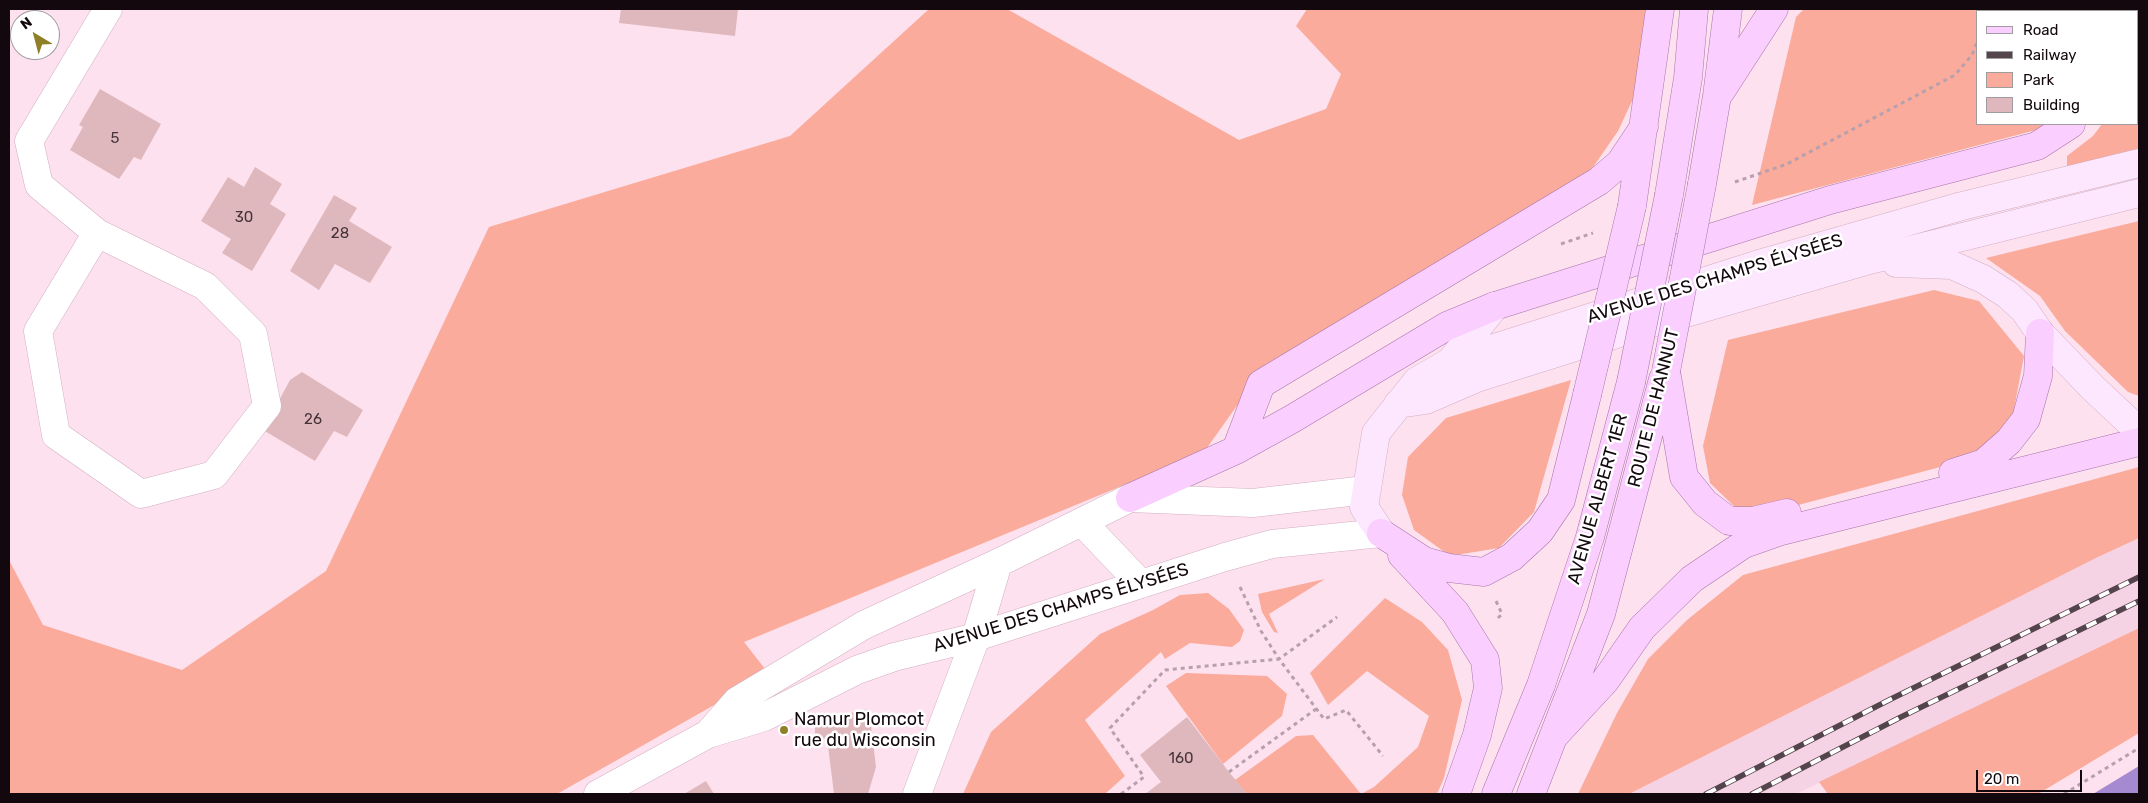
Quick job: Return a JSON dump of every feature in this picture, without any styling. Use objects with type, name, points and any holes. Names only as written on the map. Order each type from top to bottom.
[{"type":"main road","points":[[1381,532],[1424,561],[1449,568],[1484,572],[1512,556],[1540,531],[1561,500],[1632,206],[1660,9]]},
{"type":"main road","name":"AVENUE ALBERT 1ER","points":[[1496,794],[1541,685],[1590,537],[1631,382],[1669,195],[1688,78],[1694,9]]},
{"type":"main road","name":"ROUTE DE HANNUT","points":[[1531,794],[1601,614],[1666,371],[1718,96],[1728,9]]},
{"type":"main road","points":[[1718,96],[1774,9]]},
{"type":"main road","points":[[1130,498],[1236,450],[1308,410],[1447,326],[1495,306],[1830,200],[2037,146],[2069,125]]},
{"type":"main road","points":[[1236,450],[1261,384],[1599,181],[1620,163],[1644,127]]},
{"type":"main road","name":"AVENUE DES CHAMPS ÉLYSÉES","points":[[1381,532],[1364,506],[1376,433],[1417,381],[1450,362],[1759,264],[1962,206],[2139,163]]},
{"type":"main road","points":[[1398,404],[1426,400],[1476,378],[1655,322],[1862,262],[2139,193]]},
{"type":"main road","points":[[1862,262],[1952,265],[1982,279],[2008,295],[2025,311],[2040,332],[2093,388],[2139,431]]},
{"type":"main road","points":[[1450,362],[1495,306]]},
{"type":"main road","points":[[1666,371],[1684,477],[1705,503],[1729,521],[1753,522],[1963,470],[1984,463],[2009,441],[2026,419],[2038,376],[2040,332]]},
{"type":"main road","points":[[1555,735],[1605,681],[1642,628],[1692,579],[1744,544],[1778,532],[2139,442]]},
{"type":"main road","points":[[1381,532],[1455,612],[1485,660],[1488,688],[1477,735],[1456,794]]},
{"type":"street","points":[[97,233],[38,331],[56,435],[141,494],[214,475],[267,406],[252,334],[205,286],[97,233],[39,185],[30,140],[108,9]]},
{"type":"street","name":"AVENUE DES CHAMPS ÉLYSÉES","points":[[708,734],[737,701],[864,626],[1130,498],[1253,503],[1366,490]]},
{"type":"street","points":[[1082,522],[1141,584]]},
{"type":"street","name":"AVENUE DES CHAMPS ÉLYSÉES","points":[[598,794],[708,734],[764,717],[857,670],[894,657],[976,637],[1225,557],[1272,544],[1381,532]]},
{"type":"street","points":[[917,794],[976,637],[998,563]]},
{"type":"path","points":[[1225,557],[1261,631],[1279,659],[1324,719],[1346,710],[1383,756]]},
{"type":"path","points":[[1121,794],[1144,777],[1110,728],[1165,670],[1279,659],[1337,618]]},
{"type":"path","points":[[1229,772],[1316,708]]},
{"type":"path","points":[[2064,794],[2139,748]]},
{"type":"shaded area","points":[[2139,538],[2139,628],[1796,794],[1629,794],[2096,558]]},
{"type":"shaded area","points":[[2139,766],[2139,794],[2093,794]]},
{"type":"green space","points":[[929,9],[1007,9],[1239,140],[1326,109],[1341,74],[1296,26],[1307,9],[1649,9],[1641,82],[1618,131],[1587,176],[1256,379],[1204,452],[744,642],[769,674],[557,794],[9,794],[9,560],[43,625],[182,670],[326,571],[489,227],[790,136]]},
{"type":"green space","points":[[1804,9],[2059,9],[1976,10],[1976,125],[2043,125],[2036,130],[1752,205],[1796,17]]},
{"type":"green space","points":[[2139,9],[2139,151],[2067,171],[2067,156],[2093,136],[2101,125],[2138,125],[2138,10],[2116,10]]},
{"type":"green space","points":[[2139,221],[2139,396],[2128,392],[2065,331],[2040,296],[1986,258]]},
{"type":"green space","points":[[1934,290],[1979,301],[2024,356],[2011,425],[1970,459],[1776,511],[1737,509],[1710,483],[1703,446],[1728,340]]},
{"type":"green space","points":[[1571,380],[1534,512],[1499,548],[1450,556],[1414,530],[1402,495],[1408,457],[1446,418]]},
{"type":"green space","points":[[2139,467],[2139,538],[1629,794],[1578,794],[1617,713],[1648,659],[1687,620],[1743,575]]},
{"type":"green space","points":[[1325,579],[1269,614],[1278,633],[1274,632],[1262,612],[1258,594]]},
{"type":"green space","points":[[1208,593],[1229,609],[1244,630],[1240,641],[1232,647],[1190,643],[1165,659],[1161,652],[1085,720],[1125,776],[1105,794],[963,794],[991,732],[1100,634],[1153,610],[1180,595]]},
{"type":"green space","points":[[1385,598],[1422,622],[1448,650],[1462,700],[1444,778],[1437,794],[1361,794],[1374,787],[1418,747],[1429,716],[1367,671],[1328,705],[1310,673]]},
{"type":"green space","points":[[2139,628],[2139,733],[2038,794],[1828,794],[1819,782]]},
{"type":"green space","points":[[1186,673],[1267,676],[1287,694],[1282,716],[1223,764],[1166,686]]},
{"type":"green space","points":[[1313,735],[1361,794],[1247,794],[1235,780],[1296,736]]},
{"type":"building","points":[[621,9],[738,9],[735,36],[619,23]]},
{"type":"building","points":[[100,89],[161,124],[141,160],[134,157],[119,179],[70,150],[83,127],[79,125]]},
{"type":"building","points":[[255,167],[282,184],[270,204],[286,214],[252,271],[222,253],[231,239],[201,221],[228,177],[244,187]]},
{"type":"building","points":[[334,195],[357,208],[349,221],[392,247],[370,283],[335,264],[319,290],[290,271]]},
{"type":"building","points":[[302,372],[363,410],[347,437],[334,431],[315,461],[263,430],[290,380]]},
{"type":"building","points":[[869,709],[876,767],[868,794],[834,794],[827,738],[815,740],[815,721]]},
{"type":"building","points":[[1187,717],[1247,794],[1145,794],[1161,782],[1140,755]]},
{"type":"building","points":[[706,781],[714,794],[684,794]]},
{"type":"railway","points":[[1706,794],[1891,699],[2139,577]]},
{"type":"railway","points":[[1752,794],[1901,717],[2139,601]]},
{"type":"place","name":"Namur Plomcot rue du Wisconsin","points":[[784,730]]}]
